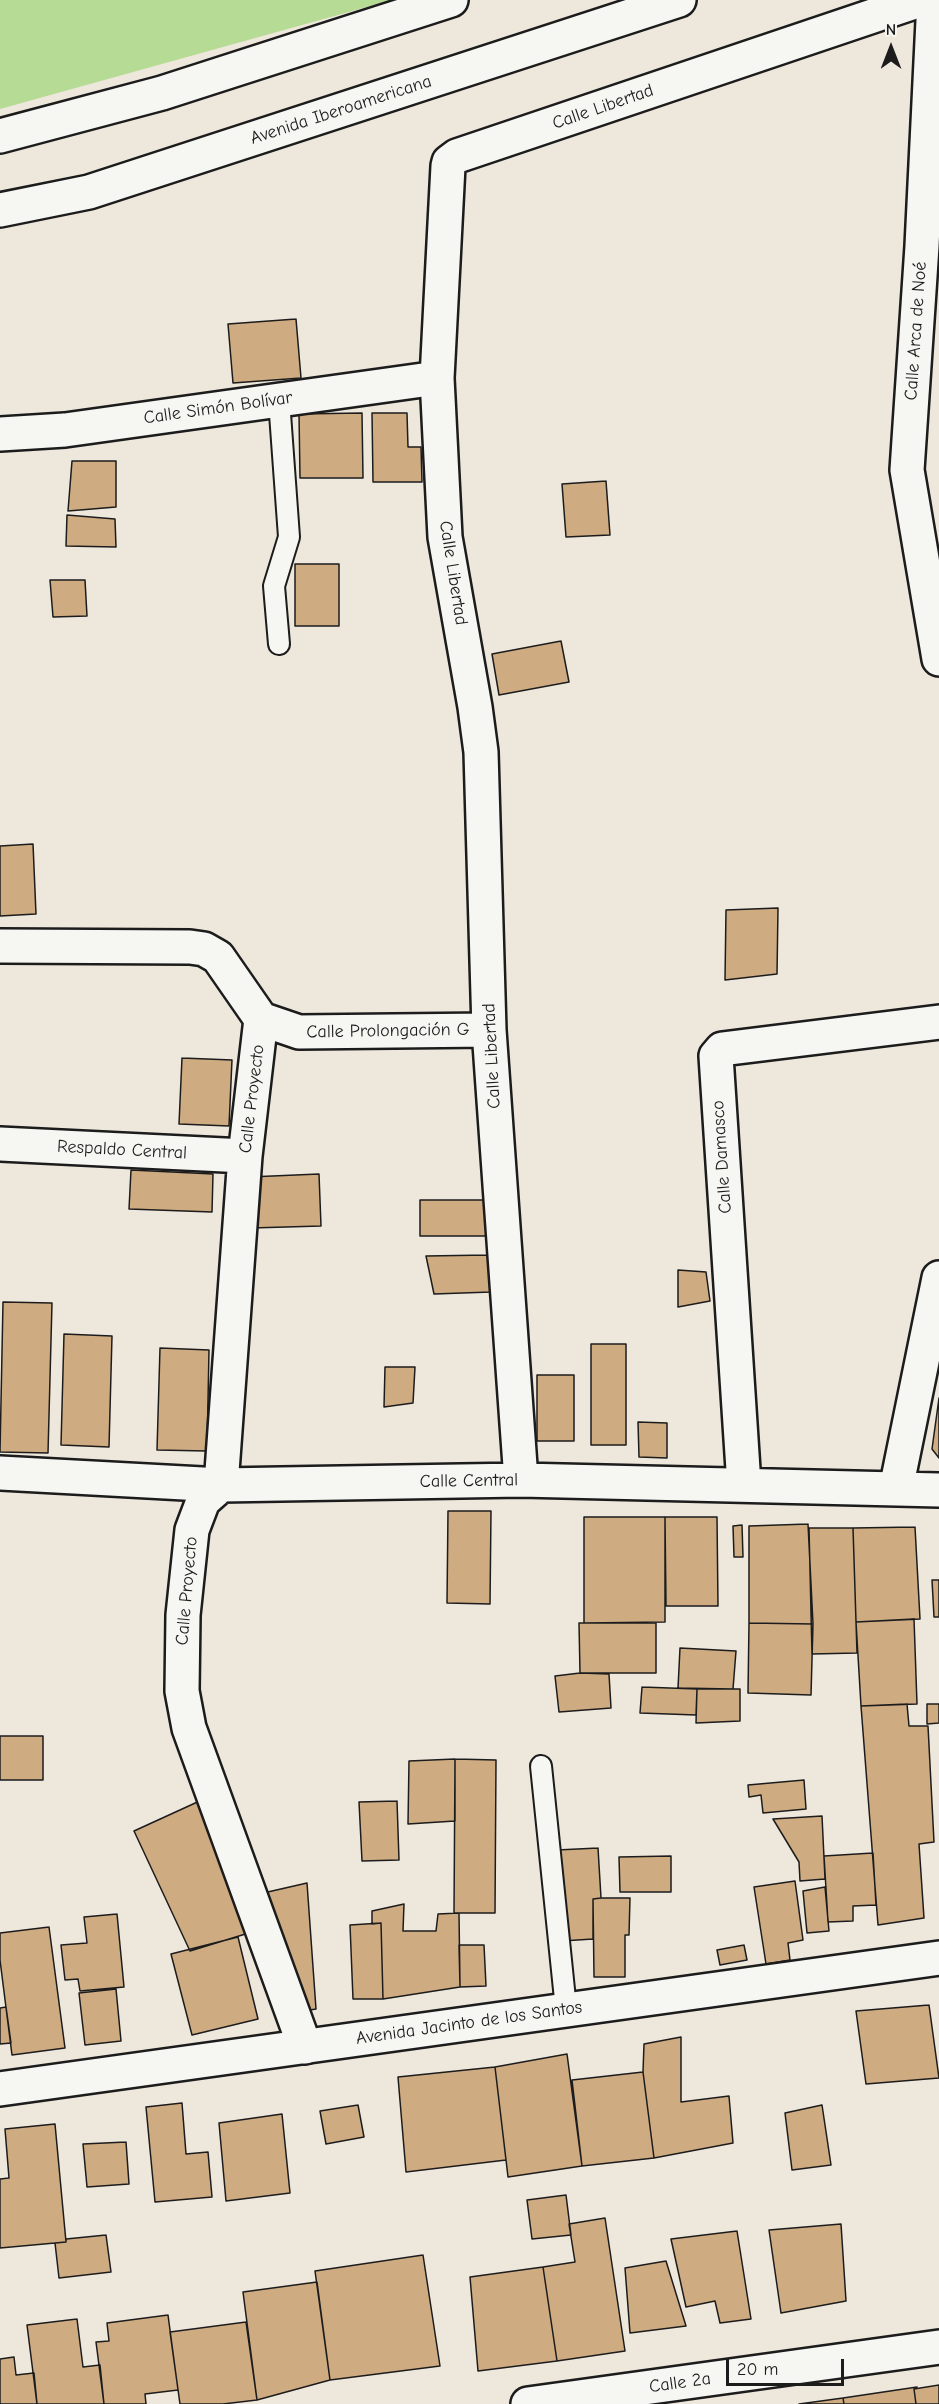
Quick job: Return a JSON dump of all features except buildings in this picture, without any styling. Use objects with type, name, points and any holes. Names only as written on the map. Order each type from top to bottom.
[{"type":"street","points":[[0,136],[162,93],[451,0]]},
{"type":"street","name":"Avenida Iberoamericana","points":[[0,210],[88,192],[679,0]]},
{"type":"street","name":"Calle Libertad","points":[[521,1480],[489,1030],[481,752],[445,537],[436,378],[447,168],[452,159],[920,0]]},
{"type":"street","name":"Calle Arca de Noé","points":[[934,0],[922,246],[907,470],[939,659]]},
{"type":"street","points":[[922,246],[939,282]]},
{"type":"street","name":"Calle Simón Bolívar","points":[[0,434],[65,430],[436,378]]},
{"type":"street","points":[[0,946],[204,949],[218,957],[261,1019]]},
{"type":"street","name":"Calle Prolongación G","points":[[261,1019],[299,1032],[489,1030]]},
{"type":"street","name":"Calle Proyecto","points":[[261,1019],[245,1156],[221,1485],[203,1501],[192,1530],[182,1639],[183,1706],[305,2047]]},
{"type":"street","name":"Calle Damasco","points":[[744,1485],[716,1056],[722,1049],[939,1022]]},
{"type":"street","name":"Respaldo Central","points":[[0,1144],[245,1156]]},
{"type":"street","points":[[896,1490],[939,1278]]},
{"type":"street","name":"Calle Central","points":[[0,1473],[221,1485],[521,1480],[939,1490]]},
{"type":"street","name":"Avenida Jacinto de los Santos","points":[[0,2090],[939,1958]]},
{"type":"street","name":"Calle 2a","points":[[528,2404],[939,2347]]},
{"type":"lane","points":[[279,400],[289,537],[274,586],[279,644]]},
{"type":"lane","points":[[541,1766],[566,2009]]},
{"type":"green space","points":[[0,0],[392,0],[0,109]]}]
